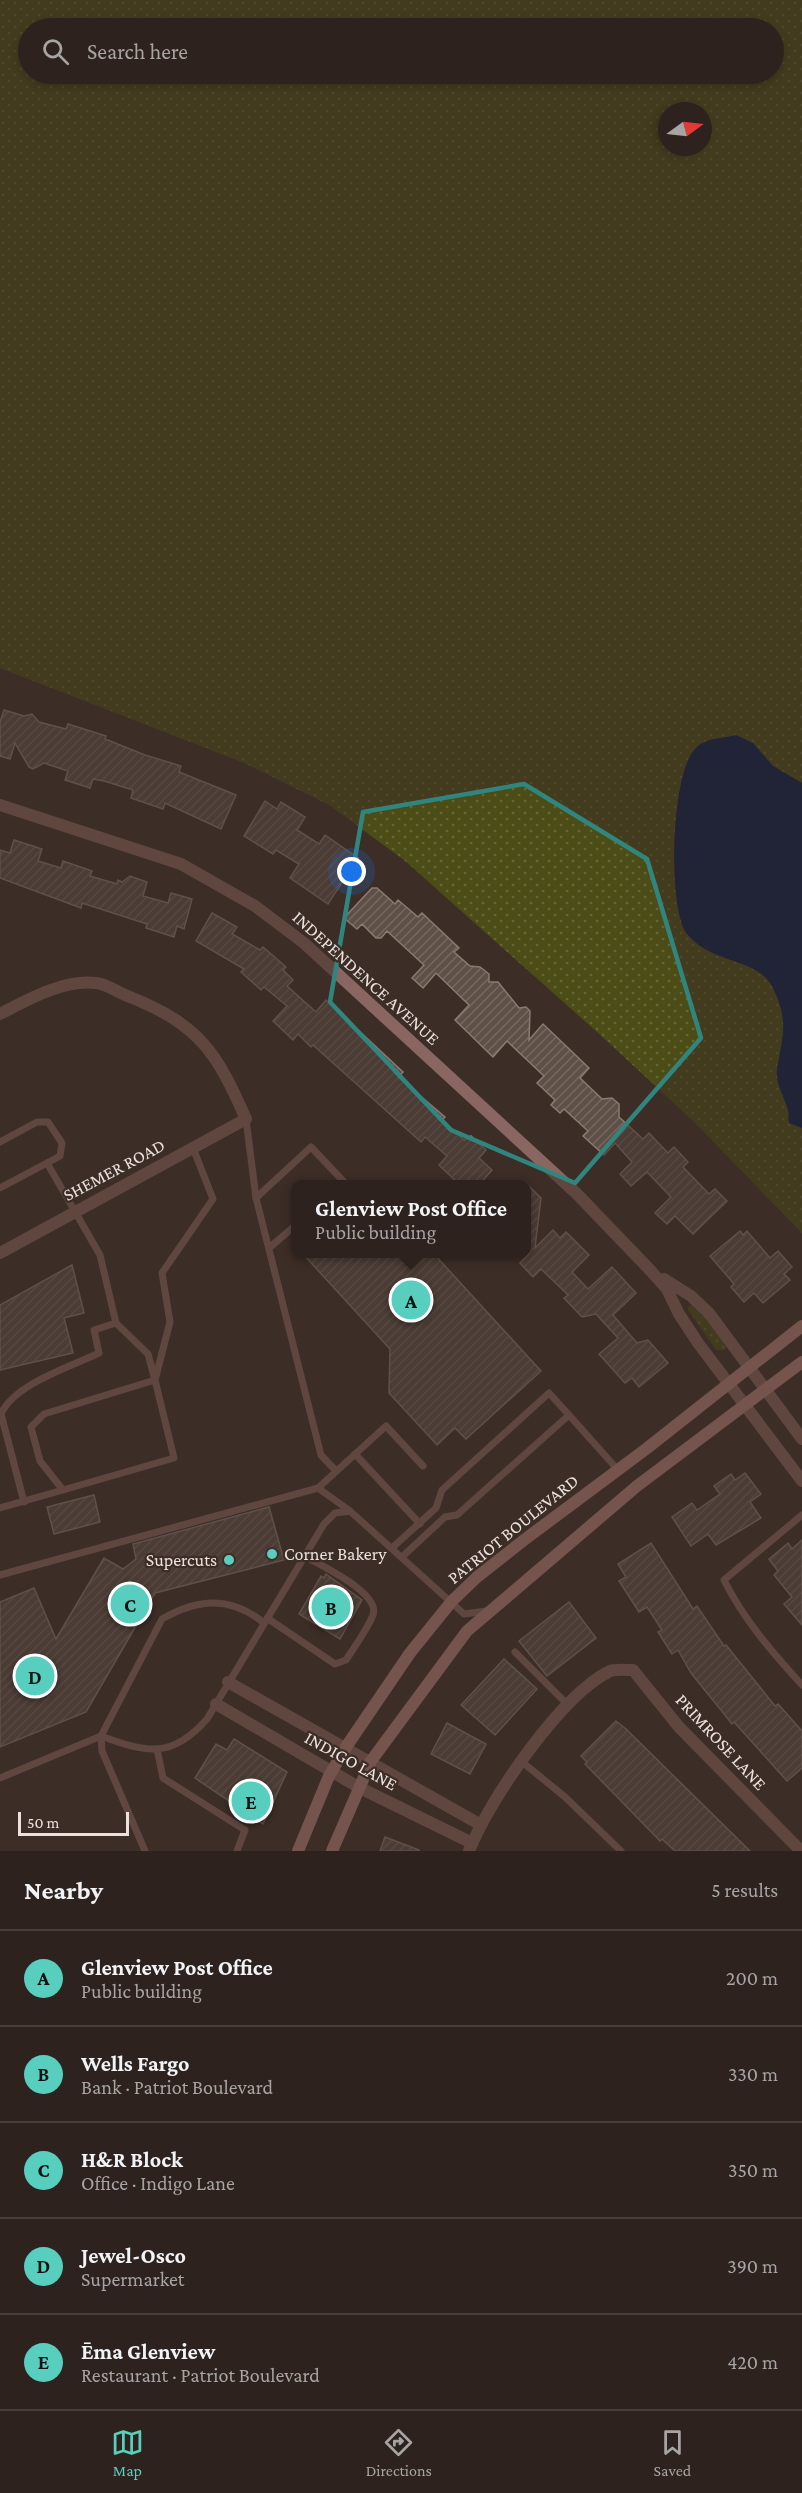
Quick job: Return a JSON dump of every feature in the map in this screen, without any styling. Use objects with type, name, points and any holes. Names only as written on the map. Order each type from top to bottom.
[{"type":"main road","name":"PATRIOT BOULEVARD","points":[[298,1851],[332,1771],[346,1747],[410,1653],[452,1601],[516,1546],[618,1470],[802,1326]]},
{"type":"main road","points":[[332,1851],[371,1761],[467,1631],[637,1486],[802,1362]]},
{"type":"street","name":"INDEPENDENCE AVENUE","points":[[0,805],[180,864],[255,906],[304,943],[577,1194],[650,1270],[667,1289],[686,1326],[802,1481]]},
{"type":"street","points":[[0,1014],[23,1002],[78,983],[97,983],[153,1006],[184,1026],[209,1047],[227,1077],[246,1119]]},
{"type":"street","name":"SHEMER ROAD","points":[[0,1252],[246,1119]]},
{"type":"street","name":"INDEPENDENCE AVENUE","points":[[650,1270],[700,1303],[726,1333],[748,1367],[802,1439]]},
{"type":"street","name":"INDIGO LANE","points":[[216,1704],[360,1788],[471,1847],[496,1796],[521,1761],[580,1694],[612,1670]]},
{"type":"street","name":"PRIMROSE LANE","points":[[612,1670],[633,1670],[679,1727],[801,1851]]},
{"type":"street","name":"INDIGO LANE","points":[[228,1682],[481,1825]]},
{"type":"lane","points":[[246,1119],[256,1197],[321,1455],[336,1472]]},
{"type":"lane","points":[[0,1142],[37,1122],[48,1122],[62,1143],[60,1155],[0,1188]]},
{"type":"lane","points":[[256,1197],[311,1147],[342,1180]]},
{"type":"lane","points":[[156,1380],[170,1322],[162,1273],[213,1199],[193,1148]]},
{"type":"lane","points":[[0,1508],[174,1458],[148,1354],[116,1323],[100,1255],[47,1163]]},
{"type":"lane","points":[[269,1248],[291,1229]]},
{"type":"lane","points":[[24,1502],[1,1414],[6,1402],[19,1391],[99,1353],[94,1329],[116,1323]]},
{"type":"lane","points":[[63,1490],[40,1461],[31,1428],[36,1421],[44,1414],[156,1380]]},
{"type":"lane","points":[[392,1548],[436,1508],[442,1490],[549,1393],[618,1470]]},
{"type":"lane","points":[[402,1557],[445,1517],[457,1515],[569,1415]]},
{"type":"lane","points":[[0,1575],[318,1488],[386,1426],[423,1466]]},
{"type":"lane","points":[[355,1454],[420,1524]]},
{"type":"lane","points":[[318,1488],[350,1511],[464,1614],[490,1611]]},
{"type":"lane","points":[[436,1508],[445,1517]]},
{"type":"lane","points":[[0,1778],[101,1736],[130,1746],[157,1749],[173,1748],[192,1736],[216,1704],[324,1524],[333,1515],[350,1511]]},
{"type":"lane","points":[[802,1515],[724,1580],[736,1603],[765,1644],[802,1685]]},
{"type":"lane","points":[[145,1851],[102,1750],[101,1736],[162,1619],[178,1610],[200,1604],[224,1602],[247,1609],[335,1664],[346,1660],[374,1613],[373,1602],[363,1590],[305,1556]]},
{"type":"lane","points":[[515,1652],[569,1706]]},
{"type":"lane","points":[[157,1749],[163,1778],[244,1830],[237,1851]]},
{"type":"lane","points":[[521,1761],[565,1797],[621,1851]]},
{"type":"highlighted area","points":[[524,784],[647,859],[701,1038],[575,1183],[451,1130],[330,1002],[363,812]]},
{"type":"shaded area","points":[[0,0],[802,0],[802,1233],[695,1123],[606,1040],[404,860],[329,805],[244,763],[0,668]]},
{"type":"shaded area","points":[[694,1303],[703,1312],[727,1347],[724,1350],[716,1350],[687,1308]]},
{"type":"water","points":[[736,735],[753,743],[773,766],[802,783],[802,1128],[789,1123],[788,1110],[777,1079],[783,1020],[773,988],[757,971],[721,957],[697,944],[687,934],[676,898],[674,841],[681,784],[687,763],[695,749],[704,742]]},
{"type":"building","points":[[4,710],[24,716],[32,714],[39,722],[66,729],[68,724],[106,736],[105,739],[145,755],[181,766],[179,772],[236,795],[221,829],[165,803],[163,809],[131,798],[133,790],[93,779],[90,788],[65,780],[68,771],[44,763],[33,769],[29,767],[15,743],[10,759],[0,756],[0,722]]},
{"type":"building","points":[[265,801],[277,809],[281,802],[305,817],[297,830],[319,844],[325,835],[358,858],[328,904],[290,878],[299,864],[276,850],[273,854],[244,836]]},
{"type":"building","points":[[14,840],[42,849],[38,861],[61,868],[63,861],[92,871],[90,876],[117,884],[118,880],[122,882],[130,876],[147,882],[143,896],[168,903],[171,893],[192,899],[184,929],[177,926],[174,937],[146,928],[147,924],[82,903],[81,908],[0,878],[0,850],[10,853]]},
{"type":"building","points":[[372,888],[377,888],[395,904],[398,900],[418,917],[422,913],[459,948],[454,952],[470,966],[480,967],[489,974],[489,982],[498,982],[519,1008],[526,1007],[530,1011],[529,1040],[543,1024],[589,1068],[580,1078],[602,1099],[612,1098],[619,1104],[619,1117],[643,1139],[649,1133],[668,1153],[674,1147],[688,1162],[683,1167],[709,1194],[715,1189],[727,1201],[693,1234],[675,1216],[667,1224],[655,1213],[671,1197],[647,1172],[631,1186],[620,1174],[632,1162],[615,1143],[604,1155],[583,1136],[588,1131],[564,1109],[560,1113],[551,1105],[555,1100],[537,1083],[544,1076],[507,1041],[493,1057],[455,1020],[469,1005],[436,973],[423,988],[412,978],[424,965],[387,931],[381,938],[376,938],[362,924],[357,929],[344,918]]},
{"type":"building","points":[[212,913],[237,927],[232,934],[260,950],[263,947],[286,967],[283,970],[293,980],[287,986],[316,1012],[326,1000],[403,1072],[398,1077],[445,1117],[442,1120],[464,1140],[471,1136],[486,1150],[479,1158],[492,1170],[483,1180],[455,1180],[439,1165],[447,1156],[425,1137],[421,1142],[313,1045],[311,1047],[298,1034],[293,1040],[273,1021],[287,1006],[264,987],[261,990],[241,972],[244,969],[196,941]]},
{"type":"building","points":[[531,1188],[541,1198],[535,1248],[553,1230],[560,1238],[566,1232],[589,1255],[572,1272],[588,1289],[612,1267],[636,1293],[613,1315],[637,1343],[648,1340],[668,1363],[639,1387],[632,1378],[625,1383],[599,1354],[618,1338],[596,1314],[582,1317],[564,1298],[568,1295],[541,1269],[533,1277],[520,1263],[525,1258],[531,1258]]},
{"type":"building","points":[[740,1231],[743,1235],[747,1231],[770,1258],[778,1251],[792,1267],[784,1274],[790,1280],[763,1303],[754,1293],[744,1302],[731,1287],[734,1284],[710,1256]]},
{"type":"building","points":[[307,1258],[438,1258],[541,1371],[466,1439],[455,1428],[437,1445],[389,1393],[390,1349]]},
{"type":"building","points":[[72,1265],[84,1313],[64,1318],[73,1353],[0,1370],[0,1305]]},
{"type":"building","points":[[745,1473],[761,1494],[750,1502],[761,1518],[716,1545],[708,1534],[691,1546],[672,1517],[692,1503],[697,1510],[720,1494],[714,1486],[731,1474],[735,1480]]},
{"type":"building","points":[[94,1495],[100,1522],[54,1534],[47,1507]]},
{"type":"building","points":[[269,1507],[284,1560],[155,1593],[86,1712],[0,1747],[0,1602],[34,1588],[56,1639],[104,1558],[123,1569],[136,1559],[133,1544]]},
{"type":"building","points":[[802,1540],[802,1625],[784,1604],[792,1597],[774,1575],[778,1571],[769,1559],[788,1543],[792,1549]]},
{"type":"building","points":[[651,1543],[693,1609],[697,1606],[724,1646],[726,1645],[775,1706],[778,1704],[802,1731],[802,1768],[787,1781],[734,1722],[732,1724],[691,1673],[678,1650],[672,1654],[658,1632],[662,1630],[647,1607],[639,1612],[619,1581],[626,1577],[618,1564]]},
{"type":"building","points":[[326,1574],[362,1600],[340,1639],[299,1614],[321,1576],[324,1578]]},
{"type":"building","points":[[569,1602],[596,1638],[547,1676],[519,1641]]},
{"type":"building","points":[[504,1659],[537,1689],[495,1735],[461,1705]]},
{"type":"building","points":[[616,1721],[750,1851],[675,1851],[662,1839],[660,1841],[585,1764],[587,1762],[581,1756]]},
{"type":"building","points":[[447,1723],[486,1744],[470,1774],[431,1754]]},
{"type":"building","points":[[234,1739],[287,1772],[263,1824],[195,1778],[216,1744],[227,1750]]},
{"type":"building","points":[[385,1837],[419,1850],[419,1851],[380,1851]]},
{"type":"place","name":"Glenview Post Office","points":[[411,1300]]},
{"type":"place","name":"Corner Bakery","points":[[272,1554]]},
{"type":"place","name":"Supercuts","points":[[229,1560]]},
{"type":"place","name":"H&R Block","points":[[130,1604]]},
{"type":"place","name":"Wells Fargo","points":[[331,1607]]},
{"type":"place","name":"Jewel-Osco","points":[[35,1676]]},
{"type":"place","name":"Ēma Glenview","points":[[251,1801]]}]
